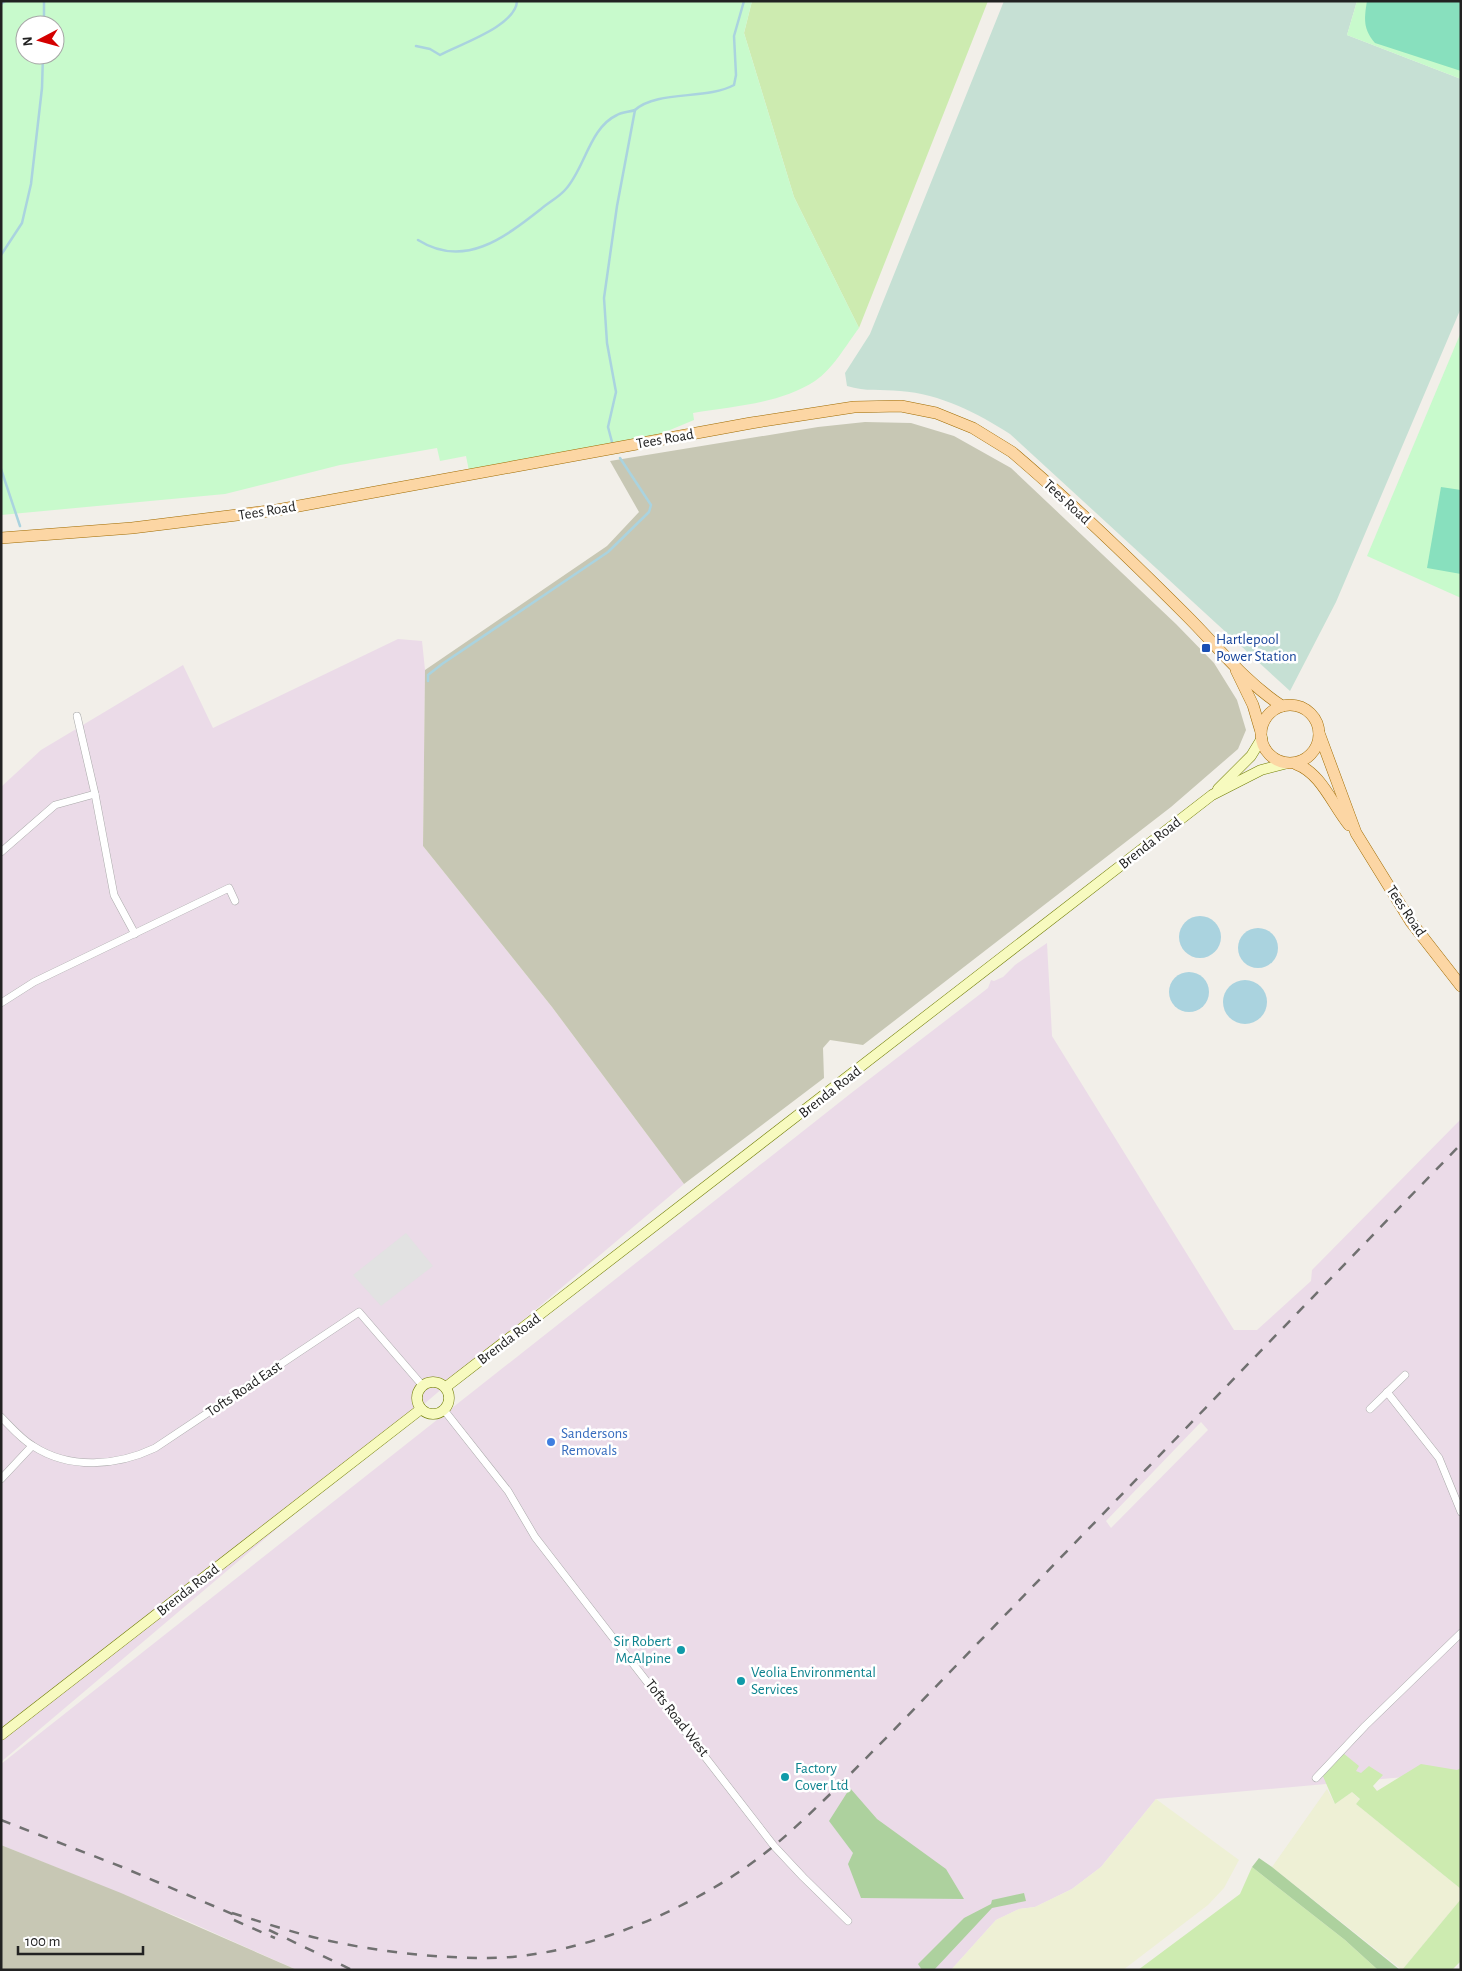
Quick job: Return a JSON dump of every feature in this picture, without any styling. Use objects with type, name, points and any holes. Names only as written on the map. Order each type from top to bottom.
[{"type":"main road","name":"Tees Road","points":[[1,538],[132,528],[277,510],[751,423],[854,407],[901,406],[956,420],[992,438],[1012,452],[1148,578],[1188,617],[1236,669],[1282,706]]},
{"type":"main road","name":"Tees Road","points":[[1236,669],[1253,705],[1262,736]]},
{"type":"main road","points":[[1293,705],[1309,712],[1315,719],[1319,733],[1316,747],[1311,755],[1292,763],[1276,759],[1267,752],[1262,736],[1264,722],[1272,712],[1282,706],[1293,705]]},
{"type":"main road","name":"Tees Road","points":[[1319,733],[1356,834]]},
{"type":"main road","name":"Brenda Road","points":[[446,1387],[1212,795],[1232,773],[1252,756],[1262,736]]},
{"type":"main road","name":"Tees Road","points":[[1292,763],[1306,767],[1315,776],[1356,834],[1411,922],[1461,986]]},
{"type":"main road","name":"Brenda Road","points":[[1212,795],[1261,770],[1292,763]]},
{"type":"main road","points":[[434,1381],[446,1387],[449,1394],[449,1403],[444,1410],[437,1414],[429,1414],[421,1409],[418,1402],[418,1392],[422,1385],[434,1381]]},
{"type":"main road","name":"Brenda Road","points":[[1,1735],[421,1409]]},
{"type":"street","points":[[77,716],[95,794],[114,895],[135,934]]},
{"type":"street","points":[[1,852],[56,805],[95,794]]},
{"type":"street","points":[[1,1003],[34,982],[229,888],[235,901]]},
{"type":"street","name":"Tofts Road East","points":[[32,1446],[56,1458],[76,1462],[101,1463],[139,1456],[155,1448],[359,1312],[422,1385]]},
{"type":"street","points":[[1370,1409],[1405,1375]]},
{"type":"street","points":[[1387,1392],[1439,1458],[1461,1512]]},
{"type":"street","name":"Tofts Road West","points":[[444,1410],[508,1491],[535,1537],[774,1846],[802,1877],[848,1921]]},
{"type":"street","points":[[1,1417],[32,1446],[1,1479]]},
{"type":"street","points":[[1316,1778],[1365,1726],[1461,1633]]},
{"type":"shaded area","points":[[1004,1],[1357,1],[1347,35],[1461,79],[1461,308],[1336,602],[1290,691],[1010,434],[972,412],[944,400],[915,393],[867,390],[847,386],[845,373],[870,334]]},
{"type":"shaded area","points":[[865,422],[911,423],[954,436],[1011,468],[1176,624],[1214,663],[1237,700],[1246,730],[1238,749],[1171,807],[863,1045],[830,1040],[823,1048],[824,1078],[684,1184],[552,1007],[423,846],[425,670],[607,546],[639,512],[610,461],[818,427]]},
{"type":"shaded area","points":[[398,639],[422,641],[425,670],[423,846],[552,1007],[684,1184],[1,1762],[1,787],[41,750],[183,665],[213,728]]},
{"type":"shaded area","points":[[1047,943],[1052,1036],[1234,1330],[1257,1330],[1311,1281],[1312,1270],[1461,1119],[1461,1772],[1156,1799],[1101,1867],[1072,1889],[1035,1907],[1019,1909],[996,1920],[951,1970],[297,1970],[183,1919],[1,1845],[1,1764],[850,1094],[988,988],[991,980],[994,981],[1003,977],[1015,965]],"holes":[[[1201,1422],[1208,1430],[1111,1528],[1106,1521]]]},
{"type":"shaded area","points":[[406,1233],[433,1266],[381,1306],[353,1275]]},
{"type":"shaded area","points":[[1327,1789],[1335,1804],[1352,1792],[1360,1800],[1356,1804],[1461,1889],[1461,1899],[1402,1970],[1272,1867]]},
{"type":"shaded area","points":[[1156,1799],[1239,1860],[1224,1888],[1208,1905],[1123,1970],[951,1970],[996,1920],[1019,1909],[1035,1907],[1072,1889],[1101,1867]]},
{"type":"shaded area","points":[[1,1845],[121,1893],[297,1970],[1,1970]]},
{"type":"green space","points":[[1,1],[752,1],[744,33],[794,197],[859,328],[822,376],[787,395],[756,403],[693,413],[694,420],[658,435],[469,471],[466,456],[440,461],[437,448],[340,465],[225,494],[1,515]]},
{"type":"green space","points":[[752,1],[988,1],[859,328],[794,197],[744,33]]},
{"type":"green space","points":[[1357,1],[1461,1],[1461,79],[1347,35]]},
{"type":"green space","points":[[1367,1],[1461,1],[1461,71],[1375,43],[1368,33],[1365,24]]},
{"type":"green space","points":[[1461,332],[1461,598],[1367,556]]},
{"type":"green space","points":[[1441,487],[1461,490],[1461,574],[1427,568]]},
{"type":"green space","points":[[1343,1753],[1359,1766],[1356,1771],[1361,1773],[1369,1766],[1383,1775],[1373,1786],[1377,1791],[1421,1764],[1457,1770],[1461,1768],[1461,1889],[1356,1804],[1360,1799],[1352,1792],[1335,1804],[1322,1774]]},
{"type":"green space","points":[[850,1788],[877,1819],[946,1869],[964,1899],[861,1898],[848,1864],[853,1853],[829,1821]]},
{"type":"green space","points":[[1259,1858],[1400,1970],[1378,1970],[1345,1940],[1252,1867]]},
{"type":"green space","points":[[1252,1867],[1345,1940],[1378,1970],[1138,1970],[1240,1894]]},
{"type":"green space","points":[[1024,1893],[1026,1901],[992,1908],[934,1970],[922,1970],[918,1964],[964,1918],[991,1904],[992,1900]]},
{"type":"green space","points":[[1461,1899],[1461,1961],[1452,1970],[1402,1970]]},
{"type":"water","points":[[1200,916],[1215,922],[1221,937],[1215,952],[1200,958],[1185,952],[1179,937],[1185,922]]},
{"type":"water","points":[[1254,928],[1262,928],[1269,931],[1275,937],[1278,948],[1275,959],[1269,965],[1262,968],[1254,968],[1247,965],[1241,959],[1238,952],[1238,944],[1241,937],[1247,931]]},
{"type":"water","points":[[1193,972],[1200,975],[1206,981],[1209,992],[1208,1000],[1200,1009],[1193,1012],[1185,1012],[1178,1009],[1170,1000],[1169,988],[1172,981],[1181,973]]},
{"type":"water","points":[[1245,980],[1257,984],[1263,990],[1267,1002],[1263,1014],[1257,1020],[1245,1024],[1233,1020],[1227,1014],[1223,1002],[1227,990],[1233,984]]},
{"type":"waterway","points":[[1,4],[5,1]]},
{"type":"waterway","points":[[44,1],[44,15]]},
{"type":"waterway","points":[[416,46],[430,49],[440,55],[473,40],[497,26],[514,10],[517,1]]},
{"type":"waterway","points":[[612,442],[608,427],[616,392],[607,343],[604,298],[617,206],[635,110],[644,104],[656,100],[723,90],[734,85],[736,75],[734,36],[744,1]]},
{"type":"waterway","points":[[1,255],[22,223],[31,184],[42,88],[43,65]]},
{"type":"waterway","points":[[418,240],[435,248],[467,251],[498,239],[527,220],[565,190],[578,171],[600,129],[608,121],[619,114],[635,110]]},
{"type":"waterway","points":[[428,681],[428,675],[442,664],[608,552],[649,512],[651,505],[620,458]]},
{"type":"waterway","points":[[1,469],[20,526]]},
{"type":"railway","points":[[232,1913],[305,1935],[349,1945],[429,1956],[488,1958],[524,1956],[563,1949],[601,1938],[640,1924],[678,1907],[713,1888],[746,1867],[775,1845],[833,1791],[1461,1144]]},
{"type":"railway","points":[[1,1820],[122,1867],[237,1916]]},
{"type":"railway","points":[[234,1920],[275,1938]]},
{"type":"railway","points":[[269,1930],[352,1970]]},
{"type":"place","name":"Hartlepool Power Station","points":[[1206,648]]},
{"type":"place","name":"Sandersons Removals","points":[[551,1442]]},
{"type":"place","name":"Sir Robert McAlpine","points":[[681,1650]]},
{"type":"place","name":"Veolia Environmental Services","points":[[741,1681]]},
{"type":"place","name":"Factory Cover Ltd","points":[[785,1777]]}]
